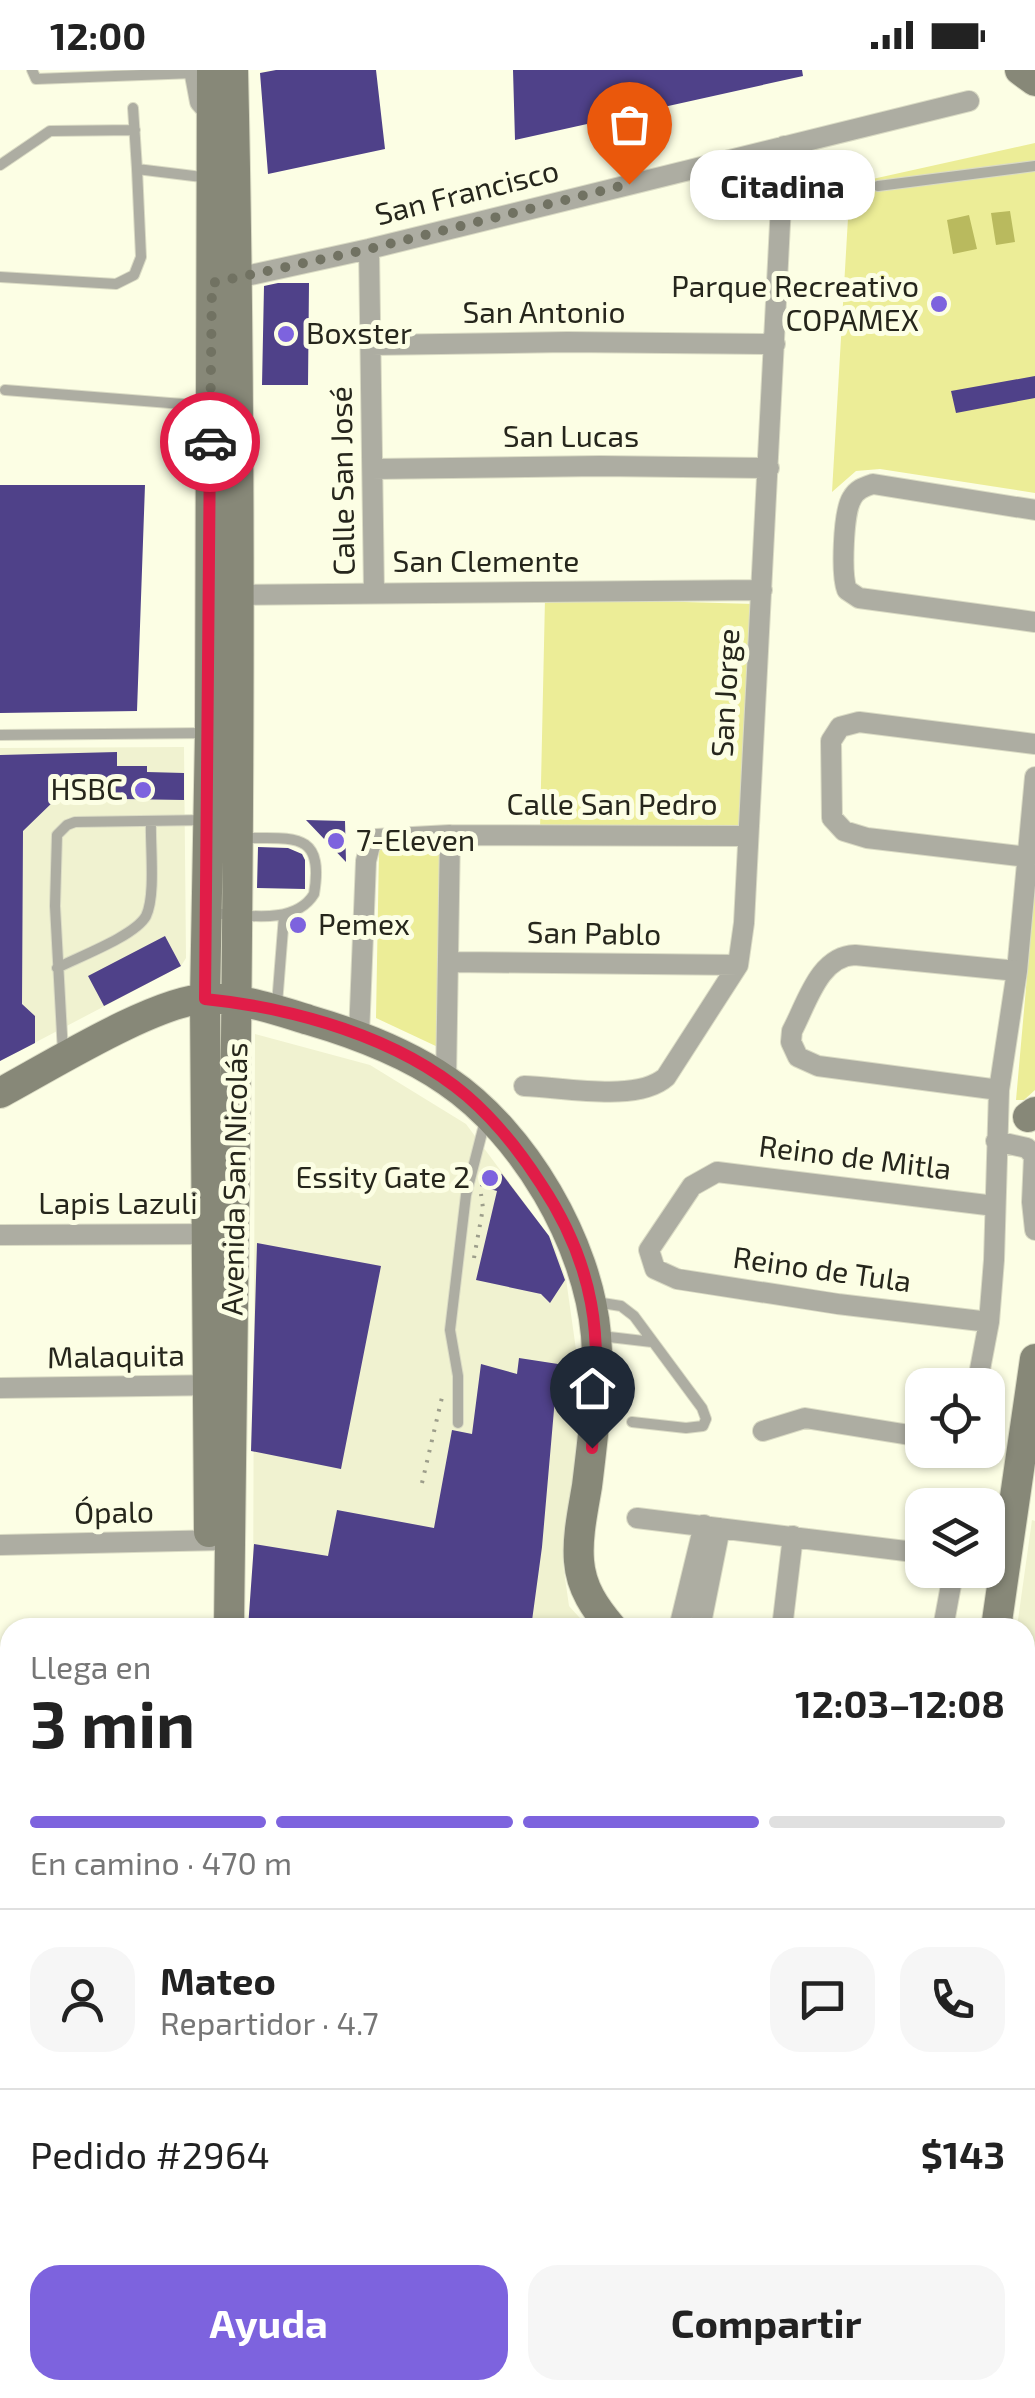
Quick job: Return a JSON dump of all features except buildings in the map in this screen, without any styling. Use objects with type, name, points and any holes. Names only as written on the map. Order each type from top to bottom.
[{"type":"street","name":"Avenida San Nicolás","points":[[222,1234],[205,999],[222,914],[228,826],[224,733],[223,115],[233,70]]},
{"type":"street","points":[[223,115],[242,96],[246,70]]},
{"type":"street","points":[[1020,70],[1035,81]]},
{"type":"street","name":"Avenida San Nicolás","points":[[200,71],[223,115]]},
{"type":"street","name":"San Francisco","points":[[224,280],[369,249],[969,101]]},
{"type":"street","name":"San Jorge","points":[[524,1086],[624,1091],[658,1085],[738,966],[744,924],[784,146]]},
{"type":"street","name":"Calle San José","points":[[369,249],[374,592]]},
{"type":"street","name":"San Antonio","points":[[372,344],[776,344]]},
{"type":"street","name":"San Lucas","points":[[373,469],[769,468]]},
{"type":"street","points":[[1035,510],[882,483],[865,487],[848,506],[843,575],[846,590],[860,598],[1035,622]]},
{"type":"street","name":"San Clemente","points":[[224,595],[762,590]]},
{"type":"street","points":[[1028,857],[867,838],[844,831],[836,825],[830,811],[831,741],[840,727],[858,722],[1035,744]]},
{"type":"street","points":[[999,1090],[1017,972],[1035,777]]},
{"type":"street","points":[[446,1080],[450,836]]},
{"type":"street","name":"Calle San Pedro","points":[[359,1035],[367,852],[376,840],[450,836],[748,836]]},
{"type":"street","name":"Avenida San Nicolás","points":[[222,914],[238,1002],[222,1234],[220,1540],[227,1618]]},
{"type":"street","points":[[980,1368],[994,1260],[996,1141],[1024,1115],[999,1090],[818,1066],[798,1057],[791,1042],[792,1031],[825,969],[836,958],[855,955],[1017,972]]},
{"type":"street","name":"San Pablo","points":[[450,962],[738,966]]},
{"type":"street","points":[[0,1094],[136,1021],[185,1002],[205,999],[276,1010],[359,1035],[446,1080],[486,1116],[526,1161],[552,1202],[581,1263],[596,1335],[592,1448],[579,1562],[588,1595],[605,1618]]},
{"type":"street","points":[[996,1141],[1027,1148],[1034,1156],[1035,1230]]},
{"type":"street","name":"Reino de Mitla","points":[[651,1265],[648,1257],[652,1242],[692,1186],[708,1174],[729,1172],[995,1206]]},
{"type":"street","name":"Lapis Lazuli","points":[[0,1235],[222,1234]]},
{"type":"street","name":"Reino de Tula","points":[[651,1265],[660,1274],[677,1279],[988,1322]]},
{"type":"street","points":[[997,1618],[1035,1358]]},
{"type":"street","name":"Malaquita","points":[[0,1388],[220,1385]]},
{"type":"street","points":[[763,1431],[805,1418],[905,1434]]},
{"type":"street","points":[[638,1518],[905,1551]]},
{"type":"street","points":[[682,1618],[712,1526]]},
{"type":"street","points":[[701,1618],[712,1526]]},
{"type":"street","points":[[783,1618],[793,1536]]},
{"type":"street","name":"Avenida San Nicolás","points":[[210,1618],[220,1540]]},
{"type":"street","name":"Ópalo","points":[[0,1545],[220,1540]]},
{"type":"street","points":[[945,1618],[950,1588]]},
{"type":"lane","points":[[32,70],[36,78],[200,71]]},
{"type":"lane","points":[[0,278],[116,284],[134,275],[141,256],[132,108]]},
{"type":"lane","points":[[0,165],[50,131],[135,130]]},
{"type":"lane","points":[[878,186],[1035,166]]},
{"type":"lane","points":[[138,169],[224,179]]},
{"type":"lane","points":[[4,390],[175,406],[224,406]]},
{"type":"lane","points":[[0,735],[224,733]]},
{"type":"lane","points":[[57,968],[130,931],[146,916],[150,821]]},
{"type":"lane","points":[[64,1059],[57,968],[56,835],[75,822],[150,821],[228,826],[294,839],[312,848],[316,867],[314,894],[299,909],[284,916],[222,914]]},
{"type":"lane","points":[[276,1010],[284,916]]},
{"type":"lane","points":[[458,1423],[459,1388],[450,1330],[466,1195],[486,1116]]},
{"type":"lane","points":[[591,1301],[628,1310],[702,1408],[706,1423],[699,1428],[686,1428],[632,1422]]},
{"type":"lane","points":[[596,1335],[652,1342]]},
{"type":"path","points":[[472,1269],[484,1208],[480,1186]]},
{"type":"path","points":[[422,1483],[453,1353]]},
{"type":"shaded area","points":[[1010,211],[1015,242],[996,245],[991,213]]},
{"type":"shaded area","points":[[969,215],[977,249],[953,254],[947,220]]},
{"type":"shaded area","points":[[184,747],[186,958],[181,966],[0,1061],[0,748]]},
{"type":"shaded area","points":[[255,1034],[370,1065],[466,1124],[552,1240],[566,1279],[584,1406],[563,1564],[569,1606],[580,1618],[253,1618]]},
{"type":"shaded area","points":[[1032,1520],[1035,1618],[1018,1618]]},
{"type":"green space","name":"Parque Recreativo COPAMEX","points":[[1035,143],[1035,493],[880,469],[856,471],[832,492],[850,184]]},
{"type":"green space","points":[[545,598],[754,604],[743,827],[540,830]]},
{"type":"green space","points":[[439,848],[440,1048],[376,1018],[379,850]]},
{"type":"green space","points":[[1035,887],[1035,1090],[1024,1100],[1016,1100]]},
{"type":"way so far","points":[[210,442],[212,283],[369,249],[629,184]]},
{"type":"place","name":"Citadina","points":[[629,184]]},
{"type":"place","name":"Parque Recreativo COPAMEX","points":[[939,304]]},
{"type":"place","name":"Boxster","points":[[286,334]]},
{"type":"place","name":"HSBC","points":[[143,790]]},
{"type":"place","name":"7-Eleven","points":[[336,841]]},
{"type":"place","name":"Pemex","points":[[298,925]]},
{"type":"place","name":"Essity Gate 2","points":[[490,1178]]},
{"type":"route","points":[[210,442],[205,999],[276,1010],[359,1035],[404,1056],[469,1098],[526,1161],[570,1235],[591,1301],[597,1372],[592,1448]]}]
